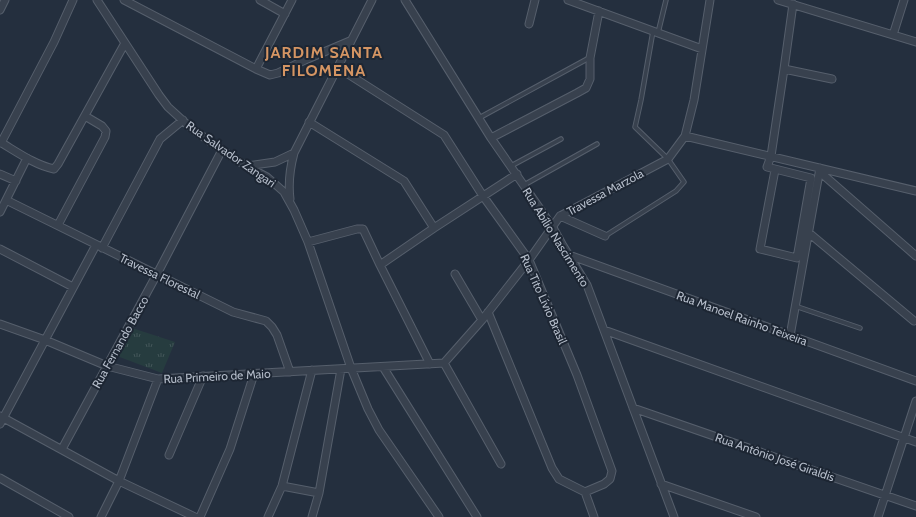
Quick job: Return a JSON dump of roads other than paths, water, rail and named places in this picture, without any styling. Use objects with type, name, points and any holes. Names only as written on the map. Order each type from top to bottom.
[{"type":"street","points":[[0,10],[5,0]]},
{"type":"street","points":[[73,0],[54,42],[1,143],[27,158],[48,168],[54,169],[125,43]]},
{"type":"street","name":"Rua Salvador Zangari","points":[[97,0],[168,107],[190,128],[246,166],[267,177],[284,192],[291,202],[308,242],[351,368],[368,409],[379,430],[439,517]]},
{"type":"street","points":[[124,0],[270,75],[278,73],[350,41]]},
{"type":"street","points":[[260,0],[285,14]]},
{"type":"street","points":[[256,69],[292,0]]},
{"type":"street","points":[[291,202],[289,175],[294,153],[372,0]]},
{"type":"street","name":"Rua Abílio Nascimento","points":[[405,0],[492,138],[552,226],[587,285],[674,517]]},
{"type":"street","points":[[529,24],[536,0]]},
{"type":"street","points":[[568,0],[702,49]]},
{"type":"street","name":"Travessa Marzola","points":[[444,363],[482,320],[529,260],[560,216],[668,159],[685,136],[694,100],[710,0]]},
{"type":"street","points":[[778,0],[916,42]]},
{"type":"street","points":[[893,35],[904,0]]},
{"type":"street","points":[[775,170],[760,249],[797,258],[811,178],[767,167],[771,156],[793,4]]},
{"type":"street","points":[[492,138],[586,88],[590,79],[590,58],[599,11]]},
{"type":"street","name":"Rua Tito Lívio Brasil","points":[[337,67],[444,135],[483,196],[529,260],[577,375],[612,471],[610,479],[604,484],[585,492]]},
{"type":"street","points":[[784,69],[832,79]]},
{"type":"street","points":[[58,225],[105,137],[106,131],[102,126],[85,116]]},
{"type":"street","points":[[183,120],[160,139],[99,246],[73,287],[1,419],[62,449],[120,481],[195,517]]},
{"type":"street","points":[[309,122],[404,181],[434,228]]},
{"type":"street","points":[[685,136],[771,156],[820,170],[916,191]]},
{"type":"street","name":"Rua Fernando Bacco","points":[[62,449],[158,274],[222,150]]},
{"type":"street","points":[[246,166],[275,162],[294,153]]},
{"type":"street","points":[[0,212],[27,158]]},
{"type":"street","points":[[790,336],[820,170]]},
{"type":"street","points":[[820,170],[916,256]]},
{"type":"street","points":[[0,174],[16,181]]},
{"type":"street","points":[[380,265],[517,174]]},
{"type":"street","name":"Travessa Florestal","points":[[6,200],[233,312],[266,320],[272,326],[277,335],[290,372]]},
{"type":"street","points":[[560,216],[605,236]]},
{"type":"street","points":[[308,242],[357,228],[363,229],[430,364]]},
{"type":"street","points":[[809,233],[914,321]]},
{"type":"street","points":[[0,249],[73,287]]},
{"type":"street","name":"Rua Manoel Rainho Teixeira","points":[[569,255],[916,381]]},
{"type":"street","points":[[455,274],[482,320]]},
{"type":"street","points":[[488,312],[552,468],[559,479],[585,492],[594,517]]},
{"type":"street","name":"Rua Primeiro de Maio","points":[[0,324],[45,340],[107,366],[158,379],[444,363]]},
{"type":"street","points":[[604,330],[916,442]]},
{"type":"street","points":[[444,363],[501,464]]},
{"type":"street","points":[[383,367],[477,517]]},
{"type":"street","points":[[312,517],[319,493],[341,369]]},
{"type":"street","points":[[268,517],[282,486],[312,370]]},
{"type":"street","points":[[200,517],[230,449],[254,374]]},
{"type":"street","points":[[169,455],[203,376]]},
{"type":"street","points":[[101,517],[120,481],[158,379]]},
{"type":"street","points":[[878,517],[916,401]]},
{"type":"street","name":"Rua Antônio José Giraldis","points":[[633,408],[916,506]]},
{"type":"street","points":[[0,478],[69,517]]},
{"type":"street","points":[[661,484],[756,517]]},
{"type":"street","points":[[282,486],[319,493]]},
{"type":"lane","points":[[605,236],[676,191],[684,182],[668,159],[635,127],[655,32],[666,0]]},
{"type":"lane","points":[[479,118],[590,58]]},
{"type":"lane","points":[[511,166],[562,138]]},
{"type":"lane","points":[[524,185],[597,144]]},
{"type":"lane","points":[[795,306],[860,328]]},
{"type":"district","name":"JARDIM SANTA FILOMENA","points":[[324,61]]}]
